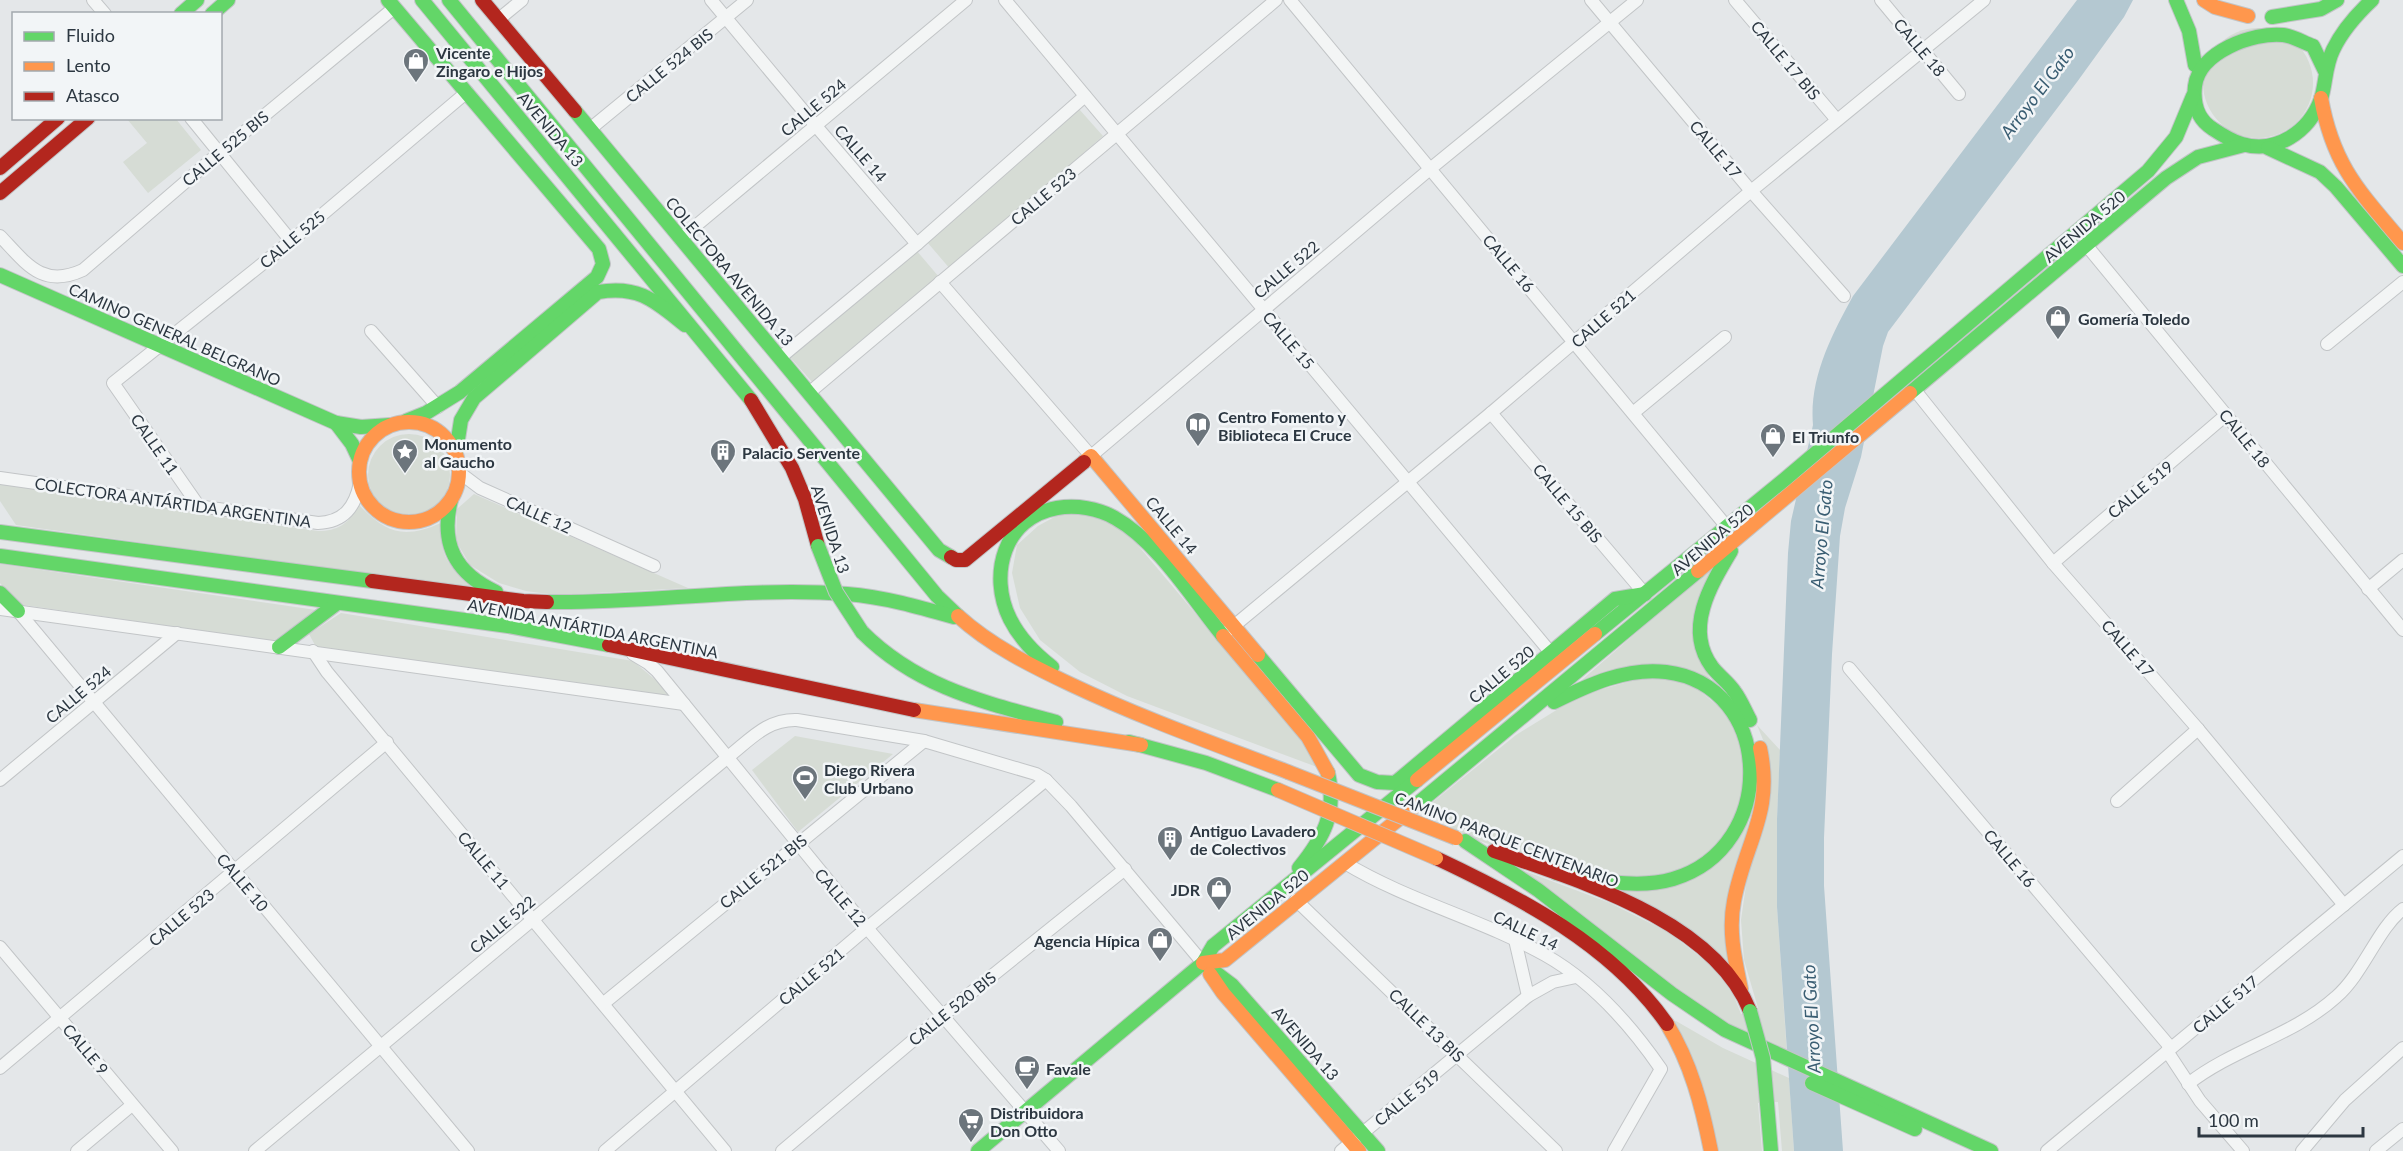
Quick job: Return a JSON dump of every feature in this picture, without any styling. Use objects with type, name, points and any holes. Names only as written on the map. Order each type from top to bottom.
[{"type":"main road","points":[[183,12],[197,0]]},
{"type":"main road","points":[[214,12],[228,0]]},
{"type":"main road","points":[[407,0],[452,34]]},
{"type":"main road","name":"AVENIDA 13","points":[[422,0],[705,341],[761,414],[792,468],[805,499],[833,588],[849,616],[862,632],[886,654],[906,668],[943,687],[986,702],[1206,763],[1278,790],[1436,858],[1510,894],[1573,935],[1610,963]]},
{"type":"main road","name":"AVENIDA 13","points":[[449,0],[937,596],[959,619],[1007,652],[1073,686],[1192,737],[1288,772]]},
{"type":"main road","points":[[455,0],[467,21]]},
{"type":"main road","name":"COLECTORA AVENIDA 13","points":[[482,0],[781,357],[939,550],[956,560]]},
{"type":"main road","points":[[2176,0],[2191,36],[2195,64]]},
{"type":"main road","points":[[2204,0],[2215,7],[2248,16],[2272,17],[2320,9],[2337,0]]},
{"type":"main road","points":[[2372,0],[2343,31],[2325,71],[2321,98],[2331,146],[2347,177],[2403,243]]},
{"type":"main road","points":[[360,461],[371,440],[390,425],[406,421],[438,407],[460,392],[597,277],[603,264],[599,249],[391,4]]},
{"type":"main road","points":[[2230,22],[2248,16]]},
{"type":"main road","points":[[2272,17],[2295,28],[2314,47],[2325,71]]},
{"type":"main road","points":[[2195,64],[2203,48]]},
{"type":"main road","name":"AVENIDA 520","points":[[978,1151],[1203,963],[1213,946],[1784,480],[2148,171],[2169,150],[2179,134],[2193,96],[2195,64]]},
{"type":"main road","points":[[2193,96],[2200,113],[2212,128],[2226,139],[2244,145],[2268,148],[2320,172],[2336,187],[2403,266]]},
{"type":"main road","points":[[2268,148],[2290,138],[2309,120],[2321,98]]},
{"type":"main road","points":[[0,168],[56,120]]},
{"type":"main road","points":[[0,193],[86,120]]},
{"type":"main road","name":"AVENIDA 520","points":[[1203,963],[1225,960],[1296,900],[1525,717],[2166,178],[2198,157],[2244,145]]},
{"type":"main road","name":"CAMINO GENERAL BELGRANO","points":[[0,275],[336,423],[361,427],[390,425]]},
{"type":"main road","points":[[523,601],[482,587],[466,574],[455,561],[450,550],[446,523],[451,500],[458,487],[460,473],[456,452],[461,420],[474,398],[598,292],[622,289],[650,298],[705,341]]},
{"type":"main road","points":[[406,421],[435,428],[444,435],[456,452]]},
{"type":"main road","points":[[336,423],[352,444],[360,461],[360,483],[368,501],[382,514],[400,521],[419,521],[437,514],[451,500]]},
{"type":"main road","name":"CALLE 522","points":[[956,560],[965,560],[1091,456]]},
{"type":"main road","name":"CALLE 14","points":[[1091,456],[1359,774],[1381,784]]},
{"type":"main road","points":[[1073,686],[1064,675],[1043,661],[1027,645],[1014,627],[1002,598],[1001,561],[1008,539],[1024,520],[1042,510],[1076,506],[1098,511],[1119,520],[1150,547],[1308,737],[1328,773],[1332,806],[1328,827],[1306,860],[1275,897]]},
{"type":"main road","points":[[0,523],[16,534]]},
{"type":"main road","name":"AVENIDA ANTÁRTIDA ARGENTINA","points":[[0,532],[523,601],[566,603],[812,590],[920,605],[959,619]]},
{"type":"main road","points":[[1738,538],[1707,595],[1700,615],[1699,636],[1703,651],[1711,666],[1736,694],[1751,723],[1763,756],[1765,771],[1762,815],[1737,888],[1731,919],[1734,957],[1741,989]]},
{"type":"main road","name":"AVENIDA ANTÁRTIDA ARGENTINA","points":[[0,556],[508,626],[621,647],[902,708],[1141,745]]},
{"type":"main road","points":[[0,592],[18,611]]},
{"type":"main road","name":"CALLE 520","points":[[1381,784],[1395,783],[1406,776],[1615,599],[1645,594]]},
{"type":"main road","points":[[279,647],[336,604]]},
{"type":"main road","points":[[1525,717],[1563,697],[1610,678],[1650,671],[1679,674],[1702,683],[1721,697],[1740,726],[1752,759],[1751,791],[1742,821],[1722,851],[1702,866],[1673,879],[1632,884],[1556,873]]},
{"type":"main road","name":"CAMINO PARQUE CENTENARIO","points":[[1288,772],[1601,891],[1658,918],[1705,951],[1741,989],[1750,1011],[1763,1058],[1771,1151]]},
{"type":"main road","points":[[1460,839],[1538,890],[1699,1014],[1785,1065],[1961,1151]]},
{"type":"main road","name":"AVENIDA 13","points":[[1203,963],[1232,985],[1378,1151]]},
{"type":"main road","name":"AVENIDA 13","points":[[1203,963],[1223,993],[1350,1148]]},
{"type":"main road","points":[[1610,963],[1661,1003],[1737,1049],[1851,1086],[1991,1151]]},
{"type":"main road","points":[[1610,963],[1655,1009],[1678,1044],[1696,1089],[1711,1151]]},
{"type":"street","points":[[93,0],[103,12]]},
{"type":"street","points":[[499,19],[522,0]]},
{"type":"street","name":"CALLE 14","points":[[711,0],[917,244]]},
{"type":"street","name":"CALLE 524 BIS","points":[[590,129],[747,0]]},
{"type":"street","name":"CALLE 524","points":[[680,239],[966,0]]},
{"type":"street","name":"CALLE 15","points":[[1005,0],[1551,653]]},
{"type":"street","name":"CALLE 523","points":[[810,392],[1276,0]]},
{"type":"street","name":"CALLE 16","points":[[1290,0],[1727,527]]},
{"type":"street","name":"CALLE 17","points":[[1591,0],[1751,191],[1844,296]]},
{"type":"street","name":"CALLE 522","points":[[1091,456],[1430,168],[1637,0]]},
{"type":"street","name":"CALLE 17 BIS","points":[[1735,0],[1837,120]]},
{"type":"street","name":"CALLE 18","points":[[1881,0],[1959,94]]},
{"type":"street","name":"CALLE 521","points":[[1223,636],[1751,191],[1984,0]]},
{"type":"street","name":"CALLE 525 BIS","points":[[0,236],[34,271],[51,277],[70,276],[83,270],[391,4]]},
{"type":"street","name":"CALLE 525","points":[[113,382],[291,241],[467,92]]},
{"type":"street","points":[[781,357],[917,244],[1085,96]]},
{"type":"street","points":[[193,120],[291,241]]},
{"type":"street","name":"CALLE 18","points":[[2086,246],[2403,630]]},
{"type":"street","name":"CALLE 14","points":[[940,282],[1091,456]]},
{"type":"street","points":[[2327,344],[2403,282]]},
{"type":"street","points":[[371,331],[438,407]]},
{"type":"street","points":[[1633,413],[1725,337]]},
{"type":"street","name":"CALLE 11","points":[[113,382],[198,505]]},
{"type":"street","name":"CALLE 17","points":[[1914,389],[2053,562],[2198,729],[2344,905]]},
{"type":"street","name":"CALLE 15 BIS","points":[[1491,412],[1645,594]]},
{"type":"street","name":"CALLE 519","points":[[2053,562],[2226,415]]},
{"type":"street","name":"CALLE 12","points":[[460,473],[480,488],[654,566]]},
{"type":"street","name":"COLECTORA ANTÁRTIDA ARGENTINA","points":[[0,478],[318,523],[331,523],[342,518],[357,499],[360,483]]},
{"type":"street","points":[[2368,589],[2403,560]]},
{"type":"street","points":[[0,609],[684,704]]},
{"type":"street","name":"CALLE 10","points":[[18,611],[468,1151]]},
{"type":"street","name":"CALLE 524","points":[[0,780],[177,633]]},
{"type":"street","name":"CALLE 12","points":[[621,647],[648,663],[684,704],[867,928],[1059,1151]]},
{"type":"street","name":"CALLE 11","points":[[313,651],[327,672],[725,1151]]},
{"type":"street","name":"CALLE 16","points":[[1849,668],[2169,1050],[2200,1101],[2244,1151]]},
{"type":"street","name":"CALLE 522","points":[[255,1151],[771,723],[782,719],[798,720],[924,741]]},
{"type":"street","points":[[2117,801],[2198,729]]},
{"type":"street","points":[[924,741],[1018,768],[1046,780]]},
{"type":"street","name":"CALLE 521 BIS","points":[[604,1003],[924,741]]},
{"type":"street","name":"CALLE 523","points":[[0,1068],[387,742]]},
{"type":"street","name":"CALLE 521","points":[[605,1151],[867,928],[1046,780]]},
{"type":"street","name":"AVENIDA 13","points":[[1046,780],[1125,869],[1203,963]]},
{"type":"street","name":"CALLE 517","points":[[2047,1151],[2403,856]]},
{"type":"street","name":"CALLE 14","points":[[1345,863],[1386,886],[1515,940],[1547,956],[1611,1005],[1644,1044],[1661,1069],[1614,1151]]},
{"type":"street","name":"CALLE 520 BIS","points":[[790,1149],[942,1016],[1125,869]]},
{"type":"street","name":"CALLE 13 BIS","points":[[1296,900],[1556,1151]]},
{"type":"street","points":[[2188,1084],[2226,1059],[2303,1022],[2321,1010],[2349,984],[2392,920],[2403,909]]},
{"type":"street","points":[[1515,940],[1528,996]]},
{"type":"street","name":"CALLE 9","points":[[0,947],[172,1151]]},
{"type":"street","name":"CALLE 519","points":[[1350,1148],[1362,1132],[1459,1055],[1528,996],[1553,982],[1576,977]]},
{"type":"street","points":[[2302,1151],[2345,1100],[2403,1048]]},
{"type":"street","points":[[76,1151],[132,1105]]},
{"type":"street","points":[[2376,1151],[2403,1129]]},
{"type":"shaded area","points":[[2258,28],[2279,32],[2297,44],[2309,62],[2313,83],[2309,104],[2297,122],[2279,134],[2258,138],[2237,134],[2219,122],[2207,104],[2203,83],[2207,62],[2219,44],[2237,32]]},
{"type":"shaded area","points":[[1079,109],[1103,136],[951,270],[927,242]]},
{"type":"shaded area","points":[[128,120],[177,120],[201,150],[148,193],[123,162],[147,143]]},
{"type":"shaded area","points":[[916,250],[939,277],[813,383],[789,356]]},
{"type":"shaded area","points":[[409,434],[425,437],[438,446],[447,459],[450,475],[447,491],[438,504],[425,513],[409,516],[393,513],[380,504],[371,491],[368,475],[371,459],[380,446],[393,437]]},
{"type":"shaded area","points":[[0,484],[318,531],[343,525],[359,505],[378,522],[397,531],[417,531],[441,523],[442,546],[448,561],[476,589],[16,525],[0,501]]},
{"type":"shaded area","points":[[474,494],[688,588],[556,595],[526,591],[499,583],[470,565],[456,541],[457,509]]},
{"type":"shaded area","points":[[1078,513],[1112,523],[1136,543],[1303,741],[1317,767],[1127,696],[1080,672],[1040,640],[1020,608],[1012,573],[1017,545],[1038,526],[1058,515]]},
{"type":"shaded area","points":[[1718,562],[1697,600],[1708,675],[1758,761],[1727,961],[1697,935],[1669,916],[1602,886],[1716,864],[1755,760],[1695,673],[1576,685]]},
{"type":"shaded area","points":[[0,564],[316,610],[273,641],[17,604],[0,583]]},
{"type":"shaded area","points":[[341,613],[633,661],[684,704],[316,647],[309,634]]},
{"type":"shaded area","points":[[1646,677],[1689,682],[1724,711],[1745,753],[1745,784],[1736,820],[1714,851],[1682,873],[1632,884],[1566,870],[1465,836],[1423,810],[1516,735],[1581,695]]},
{"type":"shaded area","points":[[1757,725],[1780,750],[1777,907],[1787,1054],[1715,1018],[1517,868],[1610,903],[1668,932],[1712,966],[1733,994],[1741,1014],[1758,1008],[1744,960],[1741,920],[1766,747]]},
{"type":"shaded area","name":"Diego Rivera Club Urbano","points":[[795,736],[893,754],[798,832],[752,770]]},
{"type":"shaded area","points":[[1676,1021],[1723,1048],[1789,1078],[1794,1151],[1782,1151],[1778,1102],[1758,1103],[1762,1151],[1719,1151],[1674,1022]]},
{"type":"water","name":"Arroyo El Gato","points":[[2077,0],[2133,0],[2124,17],[2077,82],[1888,332],[1883,346],[1861,457],[1845,508],[1840,536],[1832,654],[1824,886],[1843,1151],[1794,1151],[1777,907],[1777,819],[1788,553],[1791,521],[1813,425],[1814,391],[1823,358],[1853,296]]},
{"type":"traffic: fast","points":[[183,12],[197,0]]},
{"type":"traffic: fast","points":[[214,12],[228,0]]},
{"type":"traffic: fast","points":[[388,0],[599,249],[603,264],[597,277],[460,392],[426,413],[406,421]]},
{"type":"traffic: fast","points":[[422,0],[751,400]]},
{"type":"traffic: fast","points":[[449,0],[937,596],[958,616]]},
{"type":"traffic: fast","points":[[2176,0],[2189,31],[2195,65]]},
{"type":"traffic: fast","points":[[2272,17],[2321,9],[2337,0]]},
{"type":"traffic: fast","points":[[2325,71],[2313,46],[2295,38],[2271,35],[2243,41],[2217,54],[2206,63],[2195,86],[2197,110],[2203,121],[2223,136],[2238,143],[2267,146],[2290,138],[2316,111],[2333,50],[2360,11],[2372,0]]},
{"type":"traffic: fast","points":[[1595,634],[1784,480],[2148,171],[2176,137],[2193,96]]},
{"type":"traffic: fast","points":[[575,111],[939,550],[951,557]]},
{"type":"traffic: fast","points":[[1910,393],[2166,178],[2198,157],[2244,145]]},
{"type":"traffic: fast","points":[[2268,148],[2320,172],[2336,187],[2403,266]]},
{"type":"traffic: fast","points":[[0,275],[336,423],[361,427],[390,425]]},
{"type":"traffic: fast","points":[[456,452],[461,420],[474,398],[598,292],[612,290],[636,293],[655,302],[685,325]]},
{"type":"traffic: fast","points":[[336,423],[352,444],[360,461]]},
{"type":"traffic: fast","points":[[451,500],[448,530],[454,555],[470,576],[496,592]]},
{"type":"traffic: fast","points":[[1052,667],[1028,646],[1010,619],[1004,602],[1001,567],[1005,550],[1013,535],[1024,523],[1039,514],[1057,508],[1079,507],[1094,510],[1115,518],[1131,528],[1160,556],[1223,636]]},
{"type":"traffic: fast","points":[[0,532],[372,581]]},
{"type":"traffic: fast","points":[[818,546],[836,592],[862,632]]},
{"type":"traffic: fast","points":[[1731,551],[1708,593],[1700,623],[1700,638],[1704,653],[1712,667],[1736,694],[1750,720]]},
{"type":"traffic: fast","points":[[0,556],[508,626],[609,645]]},
{"type":"traffic: fast","points":[[1416,805],[1698,571]]},
{"type":"traffic: fast","points":[[547,602],[810,592],[874,597],[954,617]]},
{"type":"traffic: fast","points":[[0,593],[18,611]]},
{"type":"traffic: fast","points":[[1258,655],[1359,775],[1377,782],[1395,783],[1615,599],[1645,594]]},
{"type":"traffic: fast","points":[[279,647],[336,604]]},
{"type":"traffic: fast","points":[[862,632],[883,651],[928,679],[977,699],[1056,722]]},
{"type":"traffic: fast","points":[[1554,702],[1580,689],[1637,672],[1666,672],[1702,683],[1728,705],[1744,735],[1750,768],[1746,803],[1732,835],[1708,861],[1673,879],[1644,884],[1629,884],[1556,873]]},
{"type":"traffic: fast","points":[[1129,742],[1206,763],[1278,790]]},
{"type":"traffic: fast","points":[[1299,868],[1322,835],[1326,824],[1331,800],[1328,773]]},
{"type":"traffic: fast","points":[[978,1151],[1203,963],[1213,946],[1417,780]]},
{"type":"traffic: fast","points":[[1465,841],[1538,890],[1672,994],[1725,1030],[1991,1151]]},
{"type":"traffic: fast","points":[[1203,963],[1232,985],[1378,1151]]},
{"type":"traffic: fast","points":[[1750,1011],[1763,1058],[1767,1103]]},
{"type":"traffic: fast","points":[[1812,1083],[1915,1129]]},
{"type":"traffic: fast","points":[[1767,1103],[1771,1151]]},
{"type":"traffic: slow","points":[[2204,0],[2215,7],[2248,16]]},
{"type":"traffic: slow","points":[[2321,98],[2333,142],[2350,177],[2403,243]]},
{"type":"traffic: slow","points":[[1698,571],[1910,393]]},
{"type":"traffic: slow","points":[[409,422],[437,430],[451,444],[459,472],[451,500],[437,514],[409,522],[381,514],[367,500],[359,472],[367,444],[381,430],[409,422]]},
{"type":"traffic: slow","points":[[1084,462],[1091,456],[1258,655]]},
{"type":"traffic: slow","points":[[958,616],[998,646],[1072,685],[1152,720],[1288,772]]},
{"type":"traffic: slow","points":[[1417,780],[1595,634]]},
{"type":"traffic: slow","points":[[1223,636],[1308,737],[1328,773]]},
{"type":"traffic: slow","points":[[914,710],[1141,745]]},
{"type":"traffic: slow","points":[[1741,989],[1733,945],[1732,912],[1739,880],[1761,809],[1763,771],[1760,748]]},
{"type":"traffic: slow","points":[[1288,772],[1456,838]]},
{"type":"traffic: slow","points":[[1278,790],[1436,858]]},
{"type":"traffic: slow","points":[[1203,963],[1225,960],[1416,805]]},
{"type":"traffic: slow","points":[[1210,974],[1223,993],[1359,1151]]},
{"type":"traffic: slow","points":[[1667,1024],[1683,1054],[1695,1085],[1711,1151]]},
{"type":"traffic: jam","points":[[482,0],[575,111]]},
{"type":"traffic: jam","points":[[0,168],[56,120]]},
{"type":"traffic: jam","points":[[0,193],[86,120]]},
{"type":"traffic: jam","points":[[751,400],[792,468],[805,499],[818,546]]},
{"type":"traffic: jam","points":[[951,557],[956,560],[965,560],[1084,462]]},
{"type":"traffic: jam","points":[[372,581],[523,601],[547,602]]},
{"type":"traffic: jam","points":[[609,645],[914,710]]},
{"type":"traffic: jam","points":[[1494,851],[1603,891],[1676,928],[1707,952],[1732,979],[1750,1011]]},
{"type":"traffic: jam","points":[[1436,858],[1532,907],[1563,926],[1620,970],[1667,1024]]},
{"type":"place","name":"Vicente Zingaro e Hijos","points":[[416,84]]},
{"type":"place","name":"Gomería Toledo","points":[[2058,341]]},
{"type":"place","name":"Centro Fomento y Biblioteca El Cruce","points":[[1198,448]]},
{"type":"place","name":"El Triunfo","points":[[1773,459]]},
{"type":"place","name":"Monumento al Gaucho","points":[[405,475]]},
{"type":"place","name":"Palacio Servente","points":[[723,475]]},
{"type":"place","name":"Diego Rivera Club Urbano","points":[[805,801]]},
{"type":"place","name":"Antiguo Lavadero de Colectivos","points":[[1170,862]]},
{"type":"place","name":"JDR","points":[[1219,912]]},
{"type":"place","name":"Agencia Hípica","points":[[1160,963]]},
{"type":"place","name":"Favale","points":[[1027,1091]]},
{"type":"place","name":"Distribuidora Don Otto","points":[[971,1144]]}]
